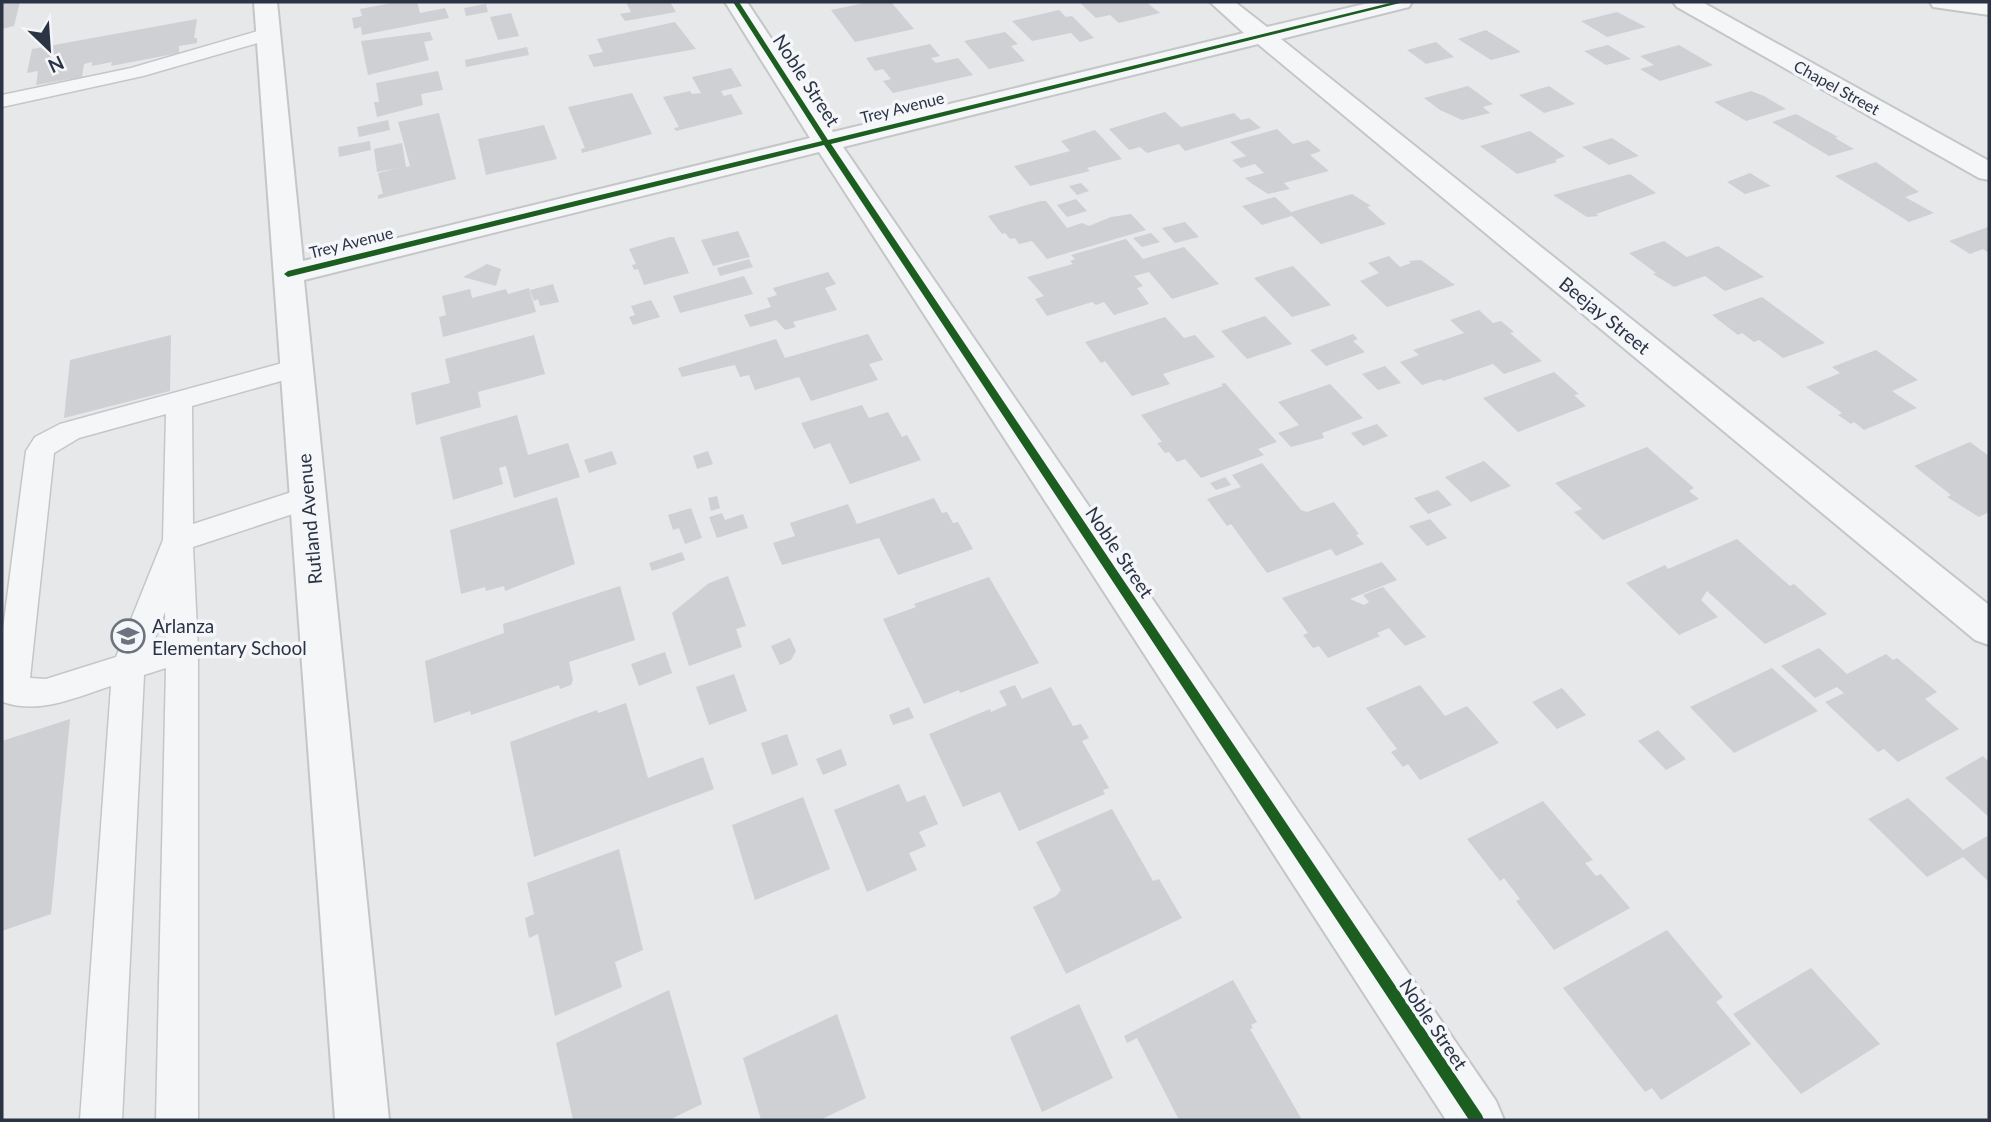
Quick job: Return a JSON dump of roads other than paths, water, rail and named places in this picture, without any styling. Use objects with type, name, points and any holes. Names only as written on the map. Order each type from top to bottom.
[{"type":"street","name":"Rutland Avenue","points":[[265,2],[362,1120]]},
{"type":"street","name":"Noble Street","points":[[736,2],[826,142],[1477,1120]]},
{"type":"street","name":"Beejay Street","points":[[1221,2],[1989,628]]},
{"type":"street","name":"Trey Avenue","points":[[288,274],[1401,2]]},
{"type":"street","name":"Chapel Street","points":[[1685,2],[1989,172]]},
{"type":"street","points":[[1941,2],[1986,6]]},
{"type":"lane","points":[[2,101],[125,74],[180,60],[224,44],[268,34]]},
{"type":"lane","points":[[182,650],[46,693],[15,692],[13,674],[40,451],[45,444],[70,431],[297,368]]},
{"type":"lane","points":[[177,1120],[182,650],[178,540],[179,400]]},
{"type":"lane","points":[[178,540],[307,498]]},
{"type":"lane","points":[[101,1120],[129,665],[178,540]]},
{"type":"place","name":"Arlanza Elementary School","points":[[128,636]]}]
